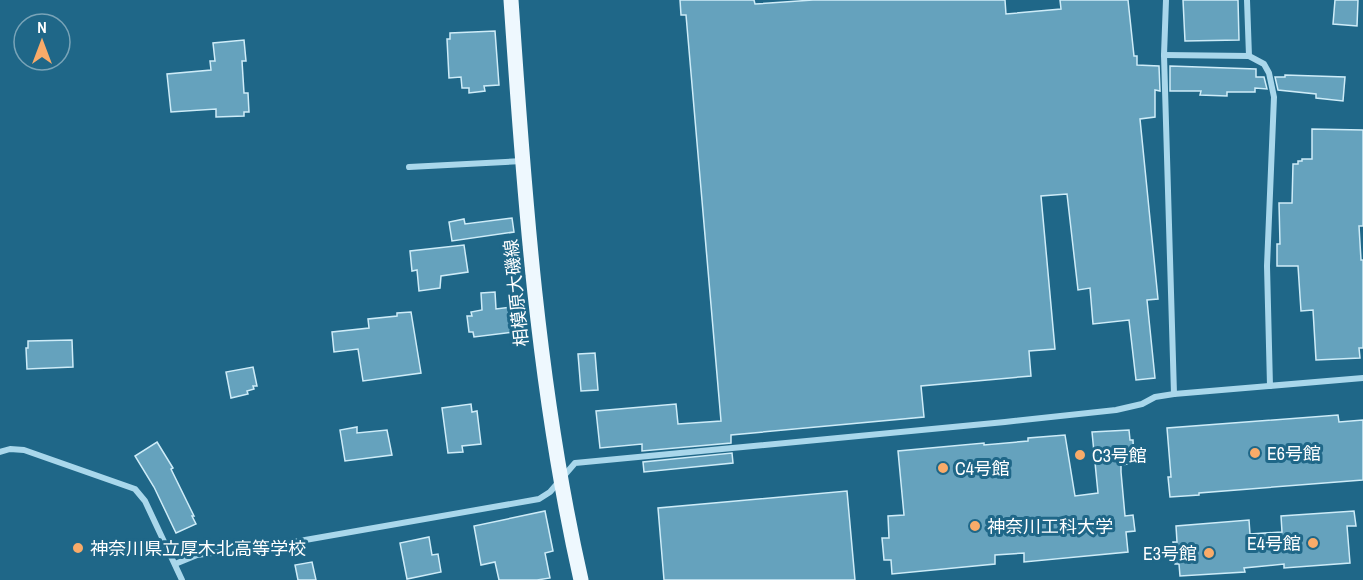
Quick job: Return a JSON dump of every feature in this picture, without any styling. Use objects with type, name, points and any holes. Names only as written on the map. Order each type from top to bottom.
[{"type":"main road","name":"相模原大磯線","points":[[511,0],[522,161],[536,304],[561,477],[581,580]]},
{"type":"street","points":[[1166,0],[1164,55],[1174,394]]},
{"type":"street","points":[[1247,0],[1249,56]]},
{"type":"street","points":[[1164,55],[1249,56],[1264,64],[1269,73],[1274,97],[1267,266],[1270,386]]},
{"type":"street","points":[[409,167],[522,161]]},
{"type":"street","points":[[175,564],[197,555],[288,543],[539,499],[550,492],[575,463],[1005,422],[1116,410],[1142,404],[1155,397],[1174,394],[1363,378]]},
{"type":"street","points":[[0,452],[10,449],[24,450],[135,489],[145,501],[182,580]]},
{"type":"building","points":[[680,0],[754,0],[755,4],[813,0],[1005,0],[1006,14],[1061,9],[1060,0],[1128,0],[1137,65],[1159,66],[1160,91],[1155,90],[1155,117],[1140,119],[1158,299],[1147,300],[1155,378],[1136,380],[1129,320],[1093,324],[1090,288],[1078,290],[1067,194],[1041,196],[1055,349],[1029,351],[1031,376],[921,386],[924,417],[731,435],[731,443],[642,451],[642,444],[600,448],[596,411],[676,404],[678,424],[721,421],[686,15],[681,15]]},
{"type":"building","points":[[1183,0],[1238,0],[1239,40],[1185,41]]},
{"type":"building","points":[[1335,0],[1358,0],[1357,26],[1333,24]]},
{"type":"building","points":[[495,31],[499,85],[484,86],[485,91],[469,93],[469,88],[462,88],[461,77],[449,78],[447,39],[450,39],[450,33]]},
{"type":"building","points":[[244,40],[246,61],[242,61],[244,93],[248,93],[249,112],[244,112],[244,116],[216,117],[216,109],[171,112],[167,74],[211,70],[210,61],[215,61],[213,43]]},
{"type":"building","points":[[1170,66],[1256,69],[1256,77],[1264,77],[1267,89],[1255,88],[1255,92],[1227,92],[1227,96],[1200,95],[1201,91],[1170,91]]},
{"type":"building","points":[[1285,75],[1345,77],[1343,101],[1316,98],[1316,94],[1278,90],[1275,77],[1285,77]]},
{"type":"building","points":[[1312,129],[1363,130],[1363,226],[1359,226],[1361,260],[1363,260],[1363,348],[1359,348],[1360,358],[1316,360],[1313,310],[1301,311],[1298,266],[1277,266],[1277,244],[1280,244],[1279,203],[1292,203],[1293,164],[1298,164],[1298,161],[1302,159],[1312,159]]},
{"type":"building","points":[[512,218],[514,232],[452,241],[449,222],[464,219],[465,224]]},
{"type":"building","points":[[464,245],[468,272],[441,276],[440,288],[419,291],[417,270],[412,271],[410,251]]},
{"type":"building","points":[[495,292],[496,309],[512,307],[515,332],[474,337],[473,332],[469,332],[467,316],[472,316],[471,312],[482,310],[481,293]]},
{"type":"building","points":[[411,312],[421,373],[363,381],[358,349],[334,352],[332,332],[369,328],[368,319]]},
{"type":"building","points":[[72,340],[73,367],[27,369],[28,341]]},
{"type":"building","points":[[595,353],[598,390],[581,391],[578,354]]},
{"type":"building","points":[[253,367],[257,386],[247,391],[248,394],[231,398],[226,372]]},
{"type":"building","points":[[471,404],[472,412],[477,411],[481,444],[462,446],[463,452],[448,453],[442,408]]},
{"type":"building","name":"E6号館","points":[[1338,415],[1339,422],[1363,420],[1363,480],[1170,497],[1168,477],[1171,477],[1167,428]]},
{"type":"building","points":[[357,427],[357,433],[387,430],[392,455],[345,461],[340,430]]},
{"type":"building","points":[[1129,430],[1130,440],[1133,440],[1134,463],[1121,465],[1125,516],[1133,515],[1135,531],[1126,532],[1128,552],[1024,562],[1024,553],[995,555],[995,564],[892,574],[891,560],[884,560],[882,538],[889,538],[888,516],[904,515],[898,451],[1028,441],[1028,438],[1065,435],[1075,496],[1098,493],[1092,432]]},
{"type":"building","points":[[157,442],[173,468],[171,469],[196,524],[176,533],[154,487],[135,456]]},
{"type":"building","points":[[732,453],[733,463],[644,472],[643,462]]},
{"type":"building","points":[[847,491],[855,580],[664,580],[658,508]]},
{"type":"building","points":[[545,511],[553,551],[545,553],[550,578],[499,580],[495,562],[481,565],[474,526]]},
{"type":"building","points":[[1354,511],[1356,526],[1347,526],[1350,563],[1284,568],[1284,564],[1244,568],[1245,572],[1180,576],[1179,564],[1175,564],[1173,542],[1177,542],[1176,526],[1249,520],[1250,534],[1282,532],[1281,516]]},
{"type":"building","points":[[429,537],[432,555],[438,554],[441,572],[407,579],[400,543]]},
{"type":"building","points":[[312,562],[316,580],[298,580],[295,565]]},
{"type":"place","name":"E6号館","points":[[1255,453]]},
{"type":"place","name":"C3号館","points":[[1080,455]]},
{"type":"place","name":"C4号館","points":[[943,468]]},
{"type":"place","name":"神奈川工科大学","points":[[975,526]]},
{"type":"place","name":"E4号館","points":[[1313,543]]},
{"type":"place","name":"神奈川県立厚木北高等学校","points":[[78,548]]},
{"type":"place","name":"E3号館","points":[[1209,553]]}]
